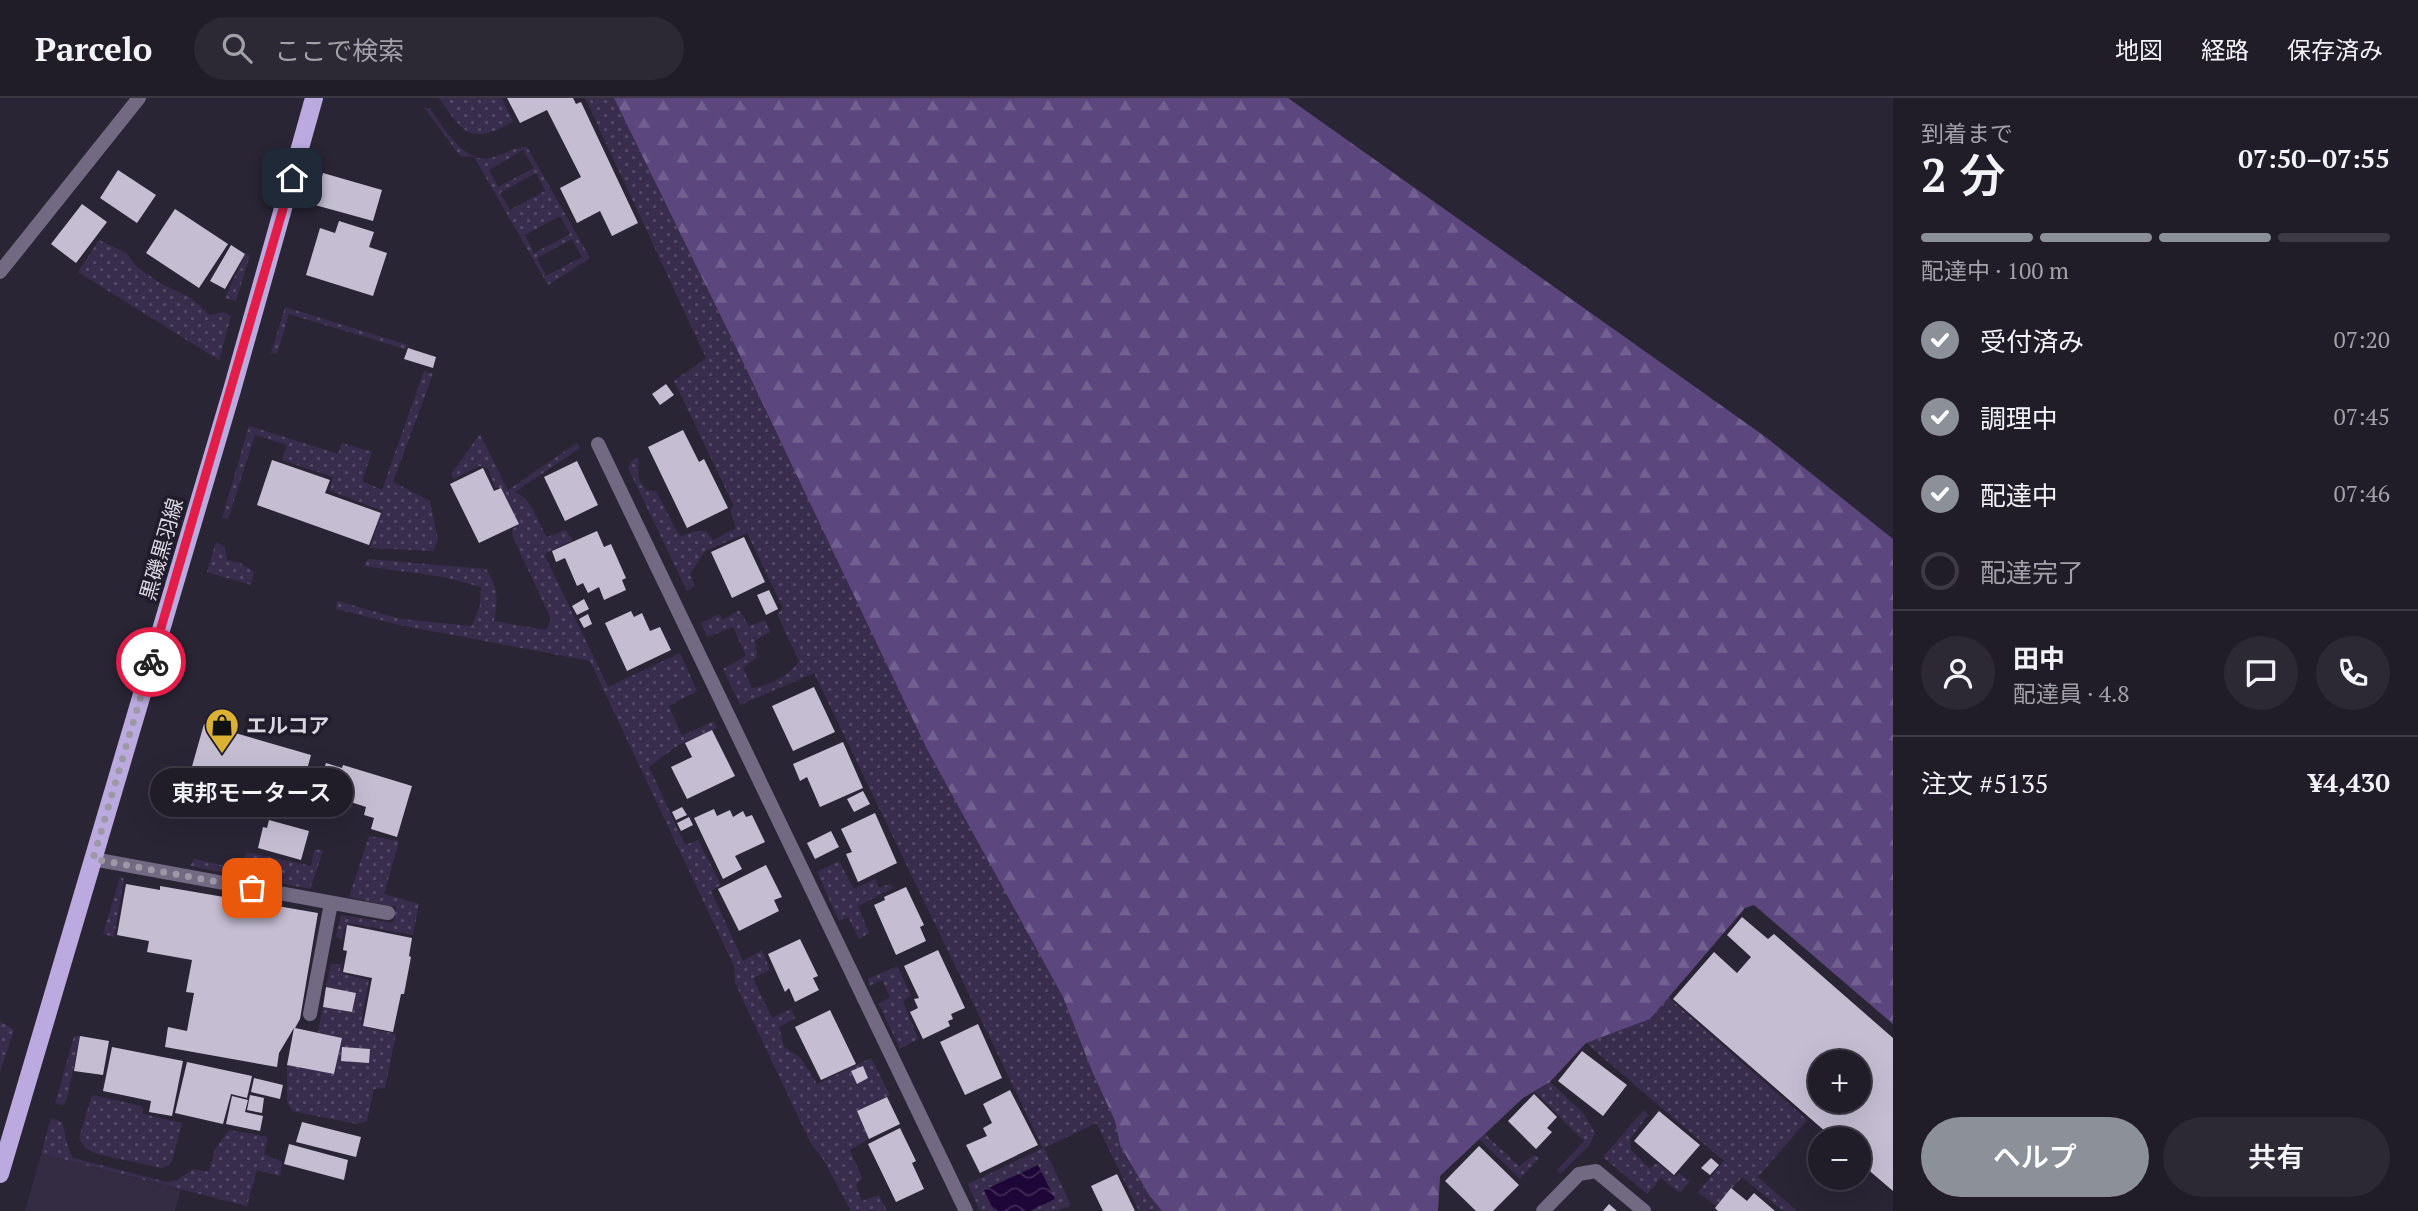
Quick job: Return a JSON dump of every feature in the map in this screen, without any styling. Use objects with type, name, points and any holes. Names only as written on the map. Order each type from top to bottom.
[{"type":"main road","name":"黒磯黒羽線","points":[[0,1174],[228,403],[314,98]]},
{"type":"street","points":[[0,272],[139,98]]},
{"type":"street","points":[[598,444],[966,1211]]},
{"type":"street","points":[[93,859],[388,913]]},
{"type":"street","points":[[310,1014],[331,903]]},
{"type":"street","points":[[1542,1211],[1579,1174],[1596,1171],[1644,1211]]},
{"type":"shaded area","points":[[439,98],[502,98],[513,122],[487,133],[470,132],[455,121]]},
{"type":"shaded area","points":[[585,98],[614,98],[733,341],[1063,997],[1115,1121],[1120,1145],[1149,1195],[1162,1211],[1139,1211],[1096,1123],[1044,1148],[1071,1205],[1057,1211],[1030,1211],[1054,1199],[984,1191],[994,1211],[980,1211],[968,1184],[1043,1148],[814,673],[740,705],[723,669],[746,656],[733,627],[707,637],[701,623],[719,614],[723,620],[739,610],[749,626],[765,620],[770,632],[755,641],[757,657],[743,668],[752,688],[778,679],[799,661],[777,614],[783,608],[747,533],[705,551],[690,574],[695,586],[687,591],[628,468],[632,460],[638,457],[639,480],[646,490],[656,491],[681,536],[706,531],[713,540],[736,528],[730,511],[734,506],[674,381],[706,358]]},
{"type":"shaded area","points":[[424,107],[430,109],[463,150],[472,155],[491,158],[527,147],[590,258],[548,285],[474,157],[460,156]],"holes":[[[523,150],[534,168],[498,187],[489,170]],[[536,173],[545,191],[510,210],[500,193]],[[560,216],[570,234],[534,253],[525,235]],[[572,239],[582,257],[546,276],[537,258]]]},
{"type":"shaded area","points":[[99,240],[126,253],[137,267],[160,283],[191,298],[210,315],[224,312],[231,316],[219,360],[78,272]]},
{"type":"shaded area","points":[[245,254],[250,255],[236,301],[225,298]]},
{"type":"shaded area","points":[[285,307],[408,345],[405,349],[289,314],[277,354],[271,353]]},
{"type":"shaded area","points":[[424,371],[433,374],[393,482],[430,501],[438,540],[433,551],[370,548],[382,511],[329,490],[333,477],[282,460],[287,445],[255,435],[228,519],[222,518],[249,426],[338,454],[342,443],[372,452],[362,481],[382,490]]},
{"type":"shaded area","points":[[480,434],[525,525],[508,490],[577,443],[580,448],[515,492],[531,506],[547,537],[565,530],[573,540],[544,554],[608,687],[680,653],[697,691],[669,706],[682,736],[714,721],[717,728],[677,746],[649,767],[685,845],[698,840],[721,885],[711,891],[743,961],[762,950],[770,970],[753,978],[772,1018],[791,1009],[795,1018],[779,1027],[784,1047],[801,1058],[817,1084],[871,1058],[890,1095],[857,1111],[869,1139],[850,1150],[862,1178],[856,1185],[862,1201],[879,1195],[887,1211],[851,1211],[823,1159],[810,1142],[735,983],[734,966],[590,661],[400,625],[336,609],[337,601],[401,619],[472,626],[480,605],[481,587],[444,577],[364,566],[368,559],[486,569],[496,594],[494,621],[546,630],[551,619],[513,537],[512,530],[519,524],[501,488],[495,488],[488,468],[479,466],[454,479],[451,474]]},
{"type":"shaded area","points":[[216,542],[225,547],[227,560],[240,563],[254,572],[251,585],[207,572]]},
{"type":"shaded area","points":[[369,836],[399,841],[384,894],[419,904],[413,935],[349,923],[344,929],[342,940],[336,936],[341,915],[393,923],[396,907],[349,897]]},
{"type":"shaded area","points":[[315,849],[323,851],[310,889],[190,866],[194,859],[239,869],[247,852],[311,866]]},
{"type":"shaded area","points":[[839,861],[854,889],[875,879],[879,888],[889,884],[893,888],[858,906],[869,933],[859,939],[848,917],[839,921],[817,872]]},
{"type":"shaded area","points":[[120,877],[124,879],[114,937],[103,934]]},
{"type":"shaded area","points":[[331,964],[341,964],[340,971],[343,974],[369,980],[361,1023],[364,1027],[396,1034],[385,1088],[374,1089],[367,1121],[357,1124],[292,1111],[287,1101],[287,1065],[335,1074],[341,1038],[318,1032],[323,1007],[352,1012],[356,993],[326,987]]},
{"type":"shaded area","points":[[897,966],[911,995],[903,1001],[918,1039],[900,1049],[879,1004],[890,997],[882,980],[869,986],[868,979]]},
{"type":"shaded area","points":[[1668,997],[1807,1120],[1758,1177],[1797,1211],[1783,1211],[1742,1177],[1716,1206],[1698,1192],[1724,1161],[1586,1043],[1650,1019]]},
{"type":"shaded area","points":[[0,1021],[14,1030],[0,1072]]},
{"type":"shaded area","points":[[74,1036],[80,1036],[67,1099],[63,1105],[55,1104]]},
{"type":"shaded area","points":[[1550,1082],[1584,1114],[1595,1133],[1589,1146],[1560,1174],[1557,1170],[1584,1141],[1535,1092]]},
{"type":"shaded area","points":[[92,1095],[142,1106],[143,1114],[182,1123],[172,1161],[168,1166],[161,1168],[97,1154],[85,1148],[79,1138]]},
{"type":"shaded area","points":[[1644,1110],[1648,1115],[1630,1139],[1631,1150],[1649,1168],[1657,1163],[1675,1177],[1679,1173],[1690,1181],[1680,1193],[1661,1178],[1647,1194],[1603,1157]]},
{"type":"shaded area","points":[[51,1118],[62,1122],[73,1158],[167,1182],[177,1180],[193,1169],[209,1172],[215,1149],[229,1130],[268,1137],[264,1154],[282,1162],[280,1176],[257,1170],[247,1206],[41,1154]]},
{"type":"shaded area","points":[[1485,1134],[1519,1166],[1534,1155],[1539,1158],[1520,1179],[1479,1139]]},
{"type":"shaded area","points":[[41,1154],[181,1190],[175,1211],[25,1211]]},
{"type":"green space","points":[[614,98],[1288,98],[1767,438],[1893,539],[1893,1024],[1754,905],[1745,908],[1650,1019],[1586,1043],[1550,1082],[1523,1098],[1440,1176],[1438,1211],[1162,1211],[1149,1195],[1120,1145],[1115,1121],[1063,997],[927,749]]},
{"type":"water","points":[[1038,1165],[1055,1199],[1030,1211],[994,1211],[984,1190]]},
{"type":"building","points":[[507,98],[573,98],[576,104],[581,102],[638,223],[612,236],[600,211],[577,223],[560,188],[581,177],[547,110],[520,123]]},
{"type":"building","points":[[118,170],[156,195],[137,223],[100,198]]},
{"type":"building","points":[[323,173],[382,190],[373,221],[315,205]]},
{"type":"building","points":[[82,204],[107,222],[76,263],[51,244]]},
{"type":"building","points":[[175,209],[228,244],[199,288],[146,253]]},
{"type":"building","points":[[339,221],[374,232],[369,247],[387,253],[373,296],[306,275],[320,228],[335,233]]},
{"type":"building","points":[[231,245],[245,254],[225,289],[210,281]]},
{"type":"building","points":[[408,348],[436,357],[433,368],[404,359]]},
{"type":"building","points":[[666,384],[674,395],[660,405],[652,394]]},
{"type":"building","points":[[683,430],[699,462],[704,459],[728,508],[687,528],[648,447]]},
{"type":"building","points":[[272,460],[330,480],[325,493],[381,513],[369,545],[257,505]]},
{"type":"building","points":[[577,461],[598,505],[565,521],[544,477]]},
{"type":"building","points":[[483,468],[494,491],[501,488],[519,524],[479,543],[450,484]]},
{"type":"building","points":[[597,531],[604,547],[611,544],[626,578],[622,580],[626,590],[604,600],[599,587],[588,593],[583,583],[577,586],[565,558],[556,562],[552,551]]},
{"type":"building","points":[[744,537],[765,582],[732,598],[711,552]]},
{"type":"building","points":[[769,590],[778,609],[766,615],[757,595]]},
{"type":"building","points":[[584,599],[589,609],[577,615],[572,606]]},
{"type":"building","points":[[631,611],[634,617],[642,613],[650,631],[660,627],[671,650],[627,671],[605,623]]},
{"type":"building","points":[[588,614],[592,624],[584,628],[579,619]]},
{"type":"building","points":[[814,687],[835,732],[793,751],[772,706]]},
{"type":"building","points":[[204,724],[311,755],[300,795],[252,782],[250,788],[191,770]]},
{"type":"building","points":[[712,730],[735,776],[687,799],[671,767],[692,757],[685,743]]},
{"type":"building","points":[[843,742],[863,788],[820,807],[807,777],[800,781],[793,764]]},
{"type":"building","points":[[326,763],[342,768],[343,765],[412,786],[397,837],[371,829],[374,818],[364,815],[366,807],[317,791]]},
{"type":"building","points":[[863,791],[870,804],[854,812],[847,799]]},
{"type":"building","points":[[682,807],[687,815],[676,820],[672,812]]},
{"type":"building","points":[[714,809],[717,816],[730,810],[733,817],[743,811],[746,817],[752,815],[765,842],[735,856],[742,869],[723,879],[694,818]]},
{"type":"building","points":[[875,813],[897,863],[858,882],[846,854],[852,852],[841,829]]},
{"type":"building","points":[[689,817],[693,825],[681,831],[677,823]]},
{"type":"building","points":[[269,820],[309,831],[301,860],[258,848],[263,827],[267,828]]},
{"type":"building","points":[[831,831],[839,847],[815,859],[807,843]]},
{"type":"building","points":[[766,865],[782,897],[774,900],[779,911],[739,931],[718,889]]},
{"type":"building","points":[[126,884],[160,890],[160,886],[318,913],[300,1019],[295,1028],[342,1038],[334,1074],[287,1065],[294,1028],[279,1053],[277,1067],[165,1047],[168,1027],[187,1031],[194,993],[186,992],[192,960],[147,952],[149,941],[117,935]]},
{"type":"building","points":[[906,887],[924,925],[920,927],[926,941],[896,955],[874,905]]},
{"type":"building","points":[[1742,917],[1768,939],[1774,934],[1893,1038],[1893,1191],[1871,1172],[1871,1127],[1820,1127],[1673,999],[1714,952],[1737,973],[1751,957],[1727,935]]},
{"type":"building","points":[[347,925],[412,938],[404,994],[401,994],[393,1032],[363,1026],[372,978],[343,972],[347,951],[343,950]]},
{"type":"building","points":[[800,939],[818,976],[813,978],[819,990],[795,1002],[789,988],[785,992],[768,954]]},
{"type":"building","points":[[938,950],[965,1008],[951,1014],[953,1019],[948,1021],[950,1026],[923,1039],[910,1012],[918,1008],[914,999],[919,998],[904,966]]},
{"type":"building","points":[[326,987],[356,993],[352,1012],[323,1007]]},
{"type":"building","points":[[830,1010],[856,1064],[821,1080],[795,1027]]},
{"type":"building","points":[[978,1024],[1002,1078],[965,1095],[940,1042]]},
{"type":"building","points":[[80,1036],[109,1041],[103,1075],[74,1071]]},
{"type":"building","points":[[112,1047],[183,1061],[172,1116],[149,1112],[151,1101],[103,1091]]},
{"type":"building","points":[[342,1047],[370,1049],[369,1063],[341,1061]]},
{"type":"building","points":[[1582,1051],[1627,1085],[1603,1116],[1558,1081]]},
{"type":"building","points":[[187,1062],[252,1076],[247,1098],[231,1094],[223,1124],[175,1113]]},
{"type":"building","points":[[863,1066],[868,1078],[857,1084],[851,1071]]},
{"type":"building","points":[[254,1078],[283,1085],[280,1099],[251,1092]]},
{"type":"building","points":[[1010,1090],[1038,1145],[980,1173],[966,1145],[987,1136],[983,1128],[992,1123],[983,1104]]},
{"type":"building","points":[[1534,1094],[1557,1117],[1547,1128],[1552,1132],[1536,1149],[1508,1121]]},
{"type":"building","points":[[250,1095],[264,1098],[262,1113],[247,1110]]},
{"type":"building","points":[[232,1096],[248,1100],[245,1112],[263,1116],[260,1131],[226,1124]]},
{"type":"building","points":[[887,1097],[900,1124],[869,1139],[857,1111]]},
{"type":"building","points":[[1659,1111],[1700,1145],[1674,1175],[1634,1141]]},
{"type":"building","points":[[302,1122],[361,1137],[356,1157],[296,1142]]},
{"type":"building","points":[[900,1128],[916,1161],[912,1163],[924,1189],[896,1202],[868,1144]]},
{"type":"building","points":[[289,1144],[348,1160],[344,1180],[284,1164]]},
{"type":"building","points":[[1479,1146],[1519,1185],[1493,1211],[1476,1211],[1445,1181]]},
{"type":"building","points":[[1711,1158],[1719,1165],[1710,1175],[1701,1168]]},
{"type":"building","points":[[1117,1174],[1135,1211],[1103,1211],[1091,1186]]},
{"type":"building","points":[[1731,1188],[1747,1201],[1754,1193],[1775,1211],[1718,1211],[1715,1208]]},
{"type":"building","points":[[1609,1204],[1617,1211],[1603,1211]]},
{"type":"way so far","points":[[151,662],[93,859],[252,888]]},
{"type":"place","name":"エルコア","points":[[222,755]]},
{"type":"place","name":"東邦モータース","points":[[252,888]]},
{"type":"route","points":[[151,662],[292,178]]}]
